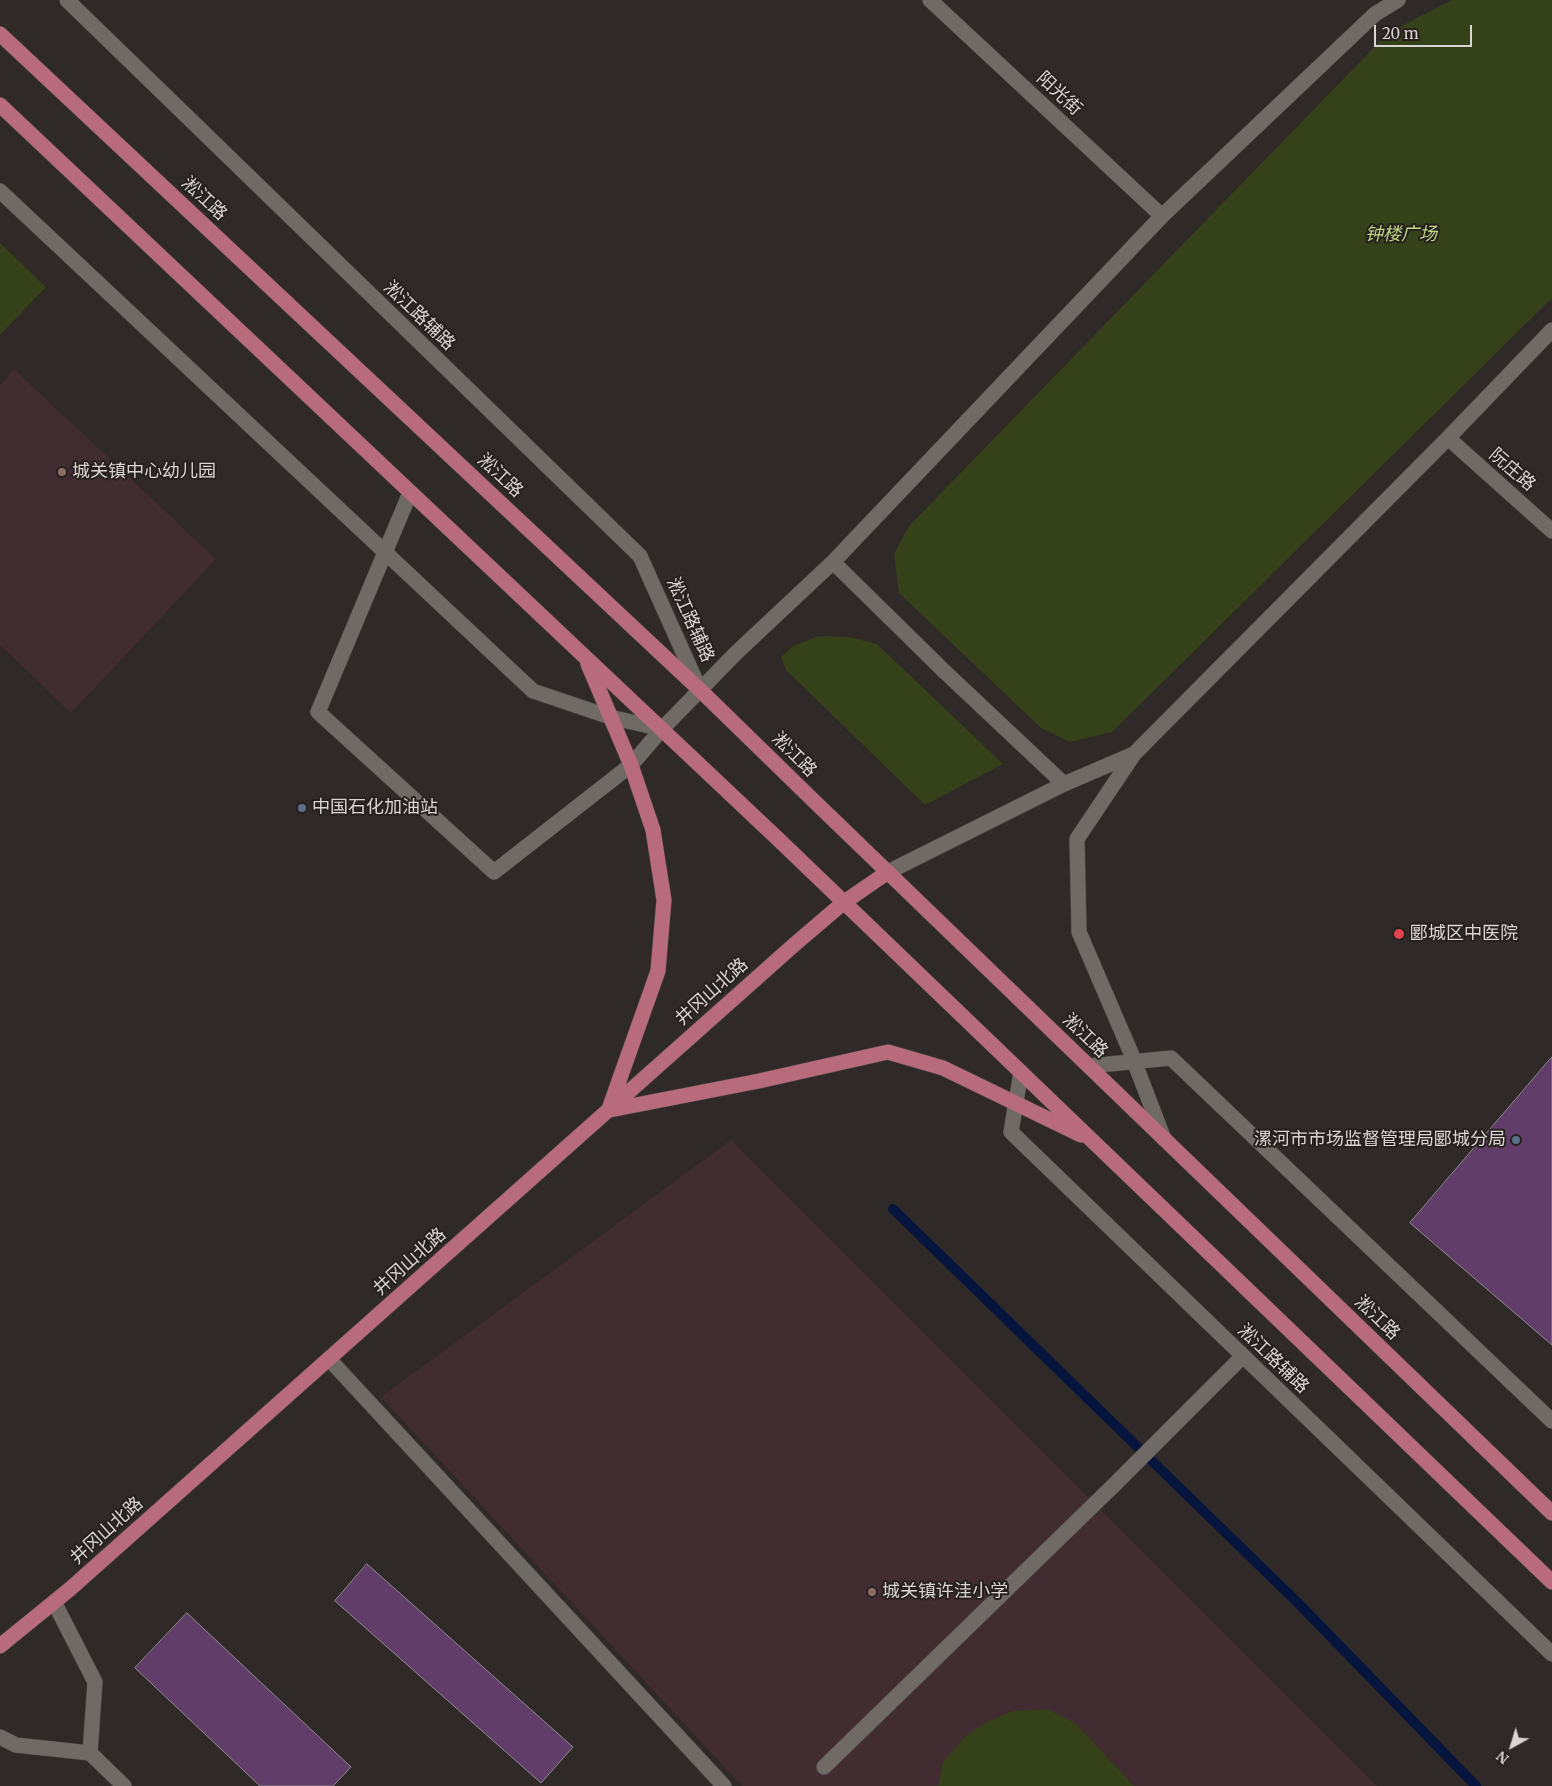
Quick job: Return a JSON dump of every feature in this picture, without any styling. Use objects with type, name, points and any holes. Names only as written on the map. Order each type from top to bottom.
[{"type":"main road","name":"淞江路","points":[[0,34],[700,690],[1552,1513]]},
{"type":"main road","points":[[0,104],[662,729],[1552,1582]]},
{"type":"main road","points":[[585,658],[630,765],[653,830],[664,900],[658,971],[608,1110]]},
{"type":"main road","name":"井冈山北路","points":[[0,1646],[54,1602],[788,950],[843,903],[888,872]]},
{"type":"main road","points":[[608,1110],[759,1081],[888,1052],[943,1068],[1094,1142]]},
{"type":"street","name":"淞江路辅路","points":[[67,0],[640,556],[700,690]]},
{"type":"street","name":"阳光街","points":[[930,0],[1162,216]]},
{"type":"street","points":[[410,493],[318,712],[494,872],[630,765],[700,690],[832,562],[1162,216],[1375,14],[1398,0]]},
{"type":"street","points":[[0,191],[533,691],[610,717],[662,729]]},
{"type":"street","points":[[1164,1139],[1135,1062],[1079,932],[1077,839],[1134,754],[1448,438],[1552,330]]},
{"type":"street","name":"阮庄路","points":[[1448,438],[1552,530]]},
{"type":"street","points":[[832,562],[1064,784]]},
{"type":"street","points":[[888,872],[1064,784],[1134,754]]},
{"type":"street","points":[[1089,1066],[1171,1058],[1552,1421]]},
{"type":"street","name":"淞江路辅路","points":[[1021,1072],[1011,1132],[1552,1654]]},
{"type":"street","points":[[824,1767],[1113,1486],[1243,1356]]},
{"type":"street","points":[[329,1359],[724,1786]]},
{"type":"street","points":[[54,1602],[95,1682],[90,1753]]},
{"type":"street","points":[[0,1737],[16,1745],[90,1753],[124,1786]]},
{"type":"shaded area","name":"城关镇中心幼儿园","points":[[14,369],[216,559],[71,713],[0,645],[0,385]]},
{"type":"shaded area","name":"城关镇许洼小学","points":[[731,1140],[1377,1786],[742,1786],[381,1397]]},
{"type":"green space","name":"钟楼广场","points":[[1452,0],[1552,0],[1552,298],[1112,732],[1070,742],[1041,728],[899,593],[894,554],[909,526],[1388,33]]},
{"type":"green space","points":[[0,243],[46,287],[0,335]]},
{"type":"green space","points":[[819,636],[849,637],[877,644],[1003,764],[925,805],[786,670],[781,657],[793,646]]},
{"type":"green space","points":[[1047,1709],[1075,1723],[1134,1786],[938,1786],[943,1762],[966,1736],[989,1721],[1013,1711]]},
{"type":"building","name":"漯河市市场监督管理局郾城分局","points":[[1552,1057],[1552,1345],[1410,1223]]},
{"type":"building","points":[[367,1564],[573,1747],[541,1783],[335,1601]]},
{"type":"building","points":[[187,1613],[351,1767],[333,1786],[260,1786],[135,1668]]},
{"type":"waterway","points":[[893,1209],[1298,1603],[1476,1786]]},
{"type":"place","name":"城关镇中心幼儿园","points":[[62,472]]},
{"type":"place","name":"中国石化加油站","points":[[302,808]]},
{"type":"place","name":"郾城区中医院","points":[[1399,934]]},
{"type":"place","name":"漯河市市场监督管理局郾城分局","points":[[1516,1140]]},
{"type":"place","name":"城关镇许洼小学","points":[[872,1592]]}]
